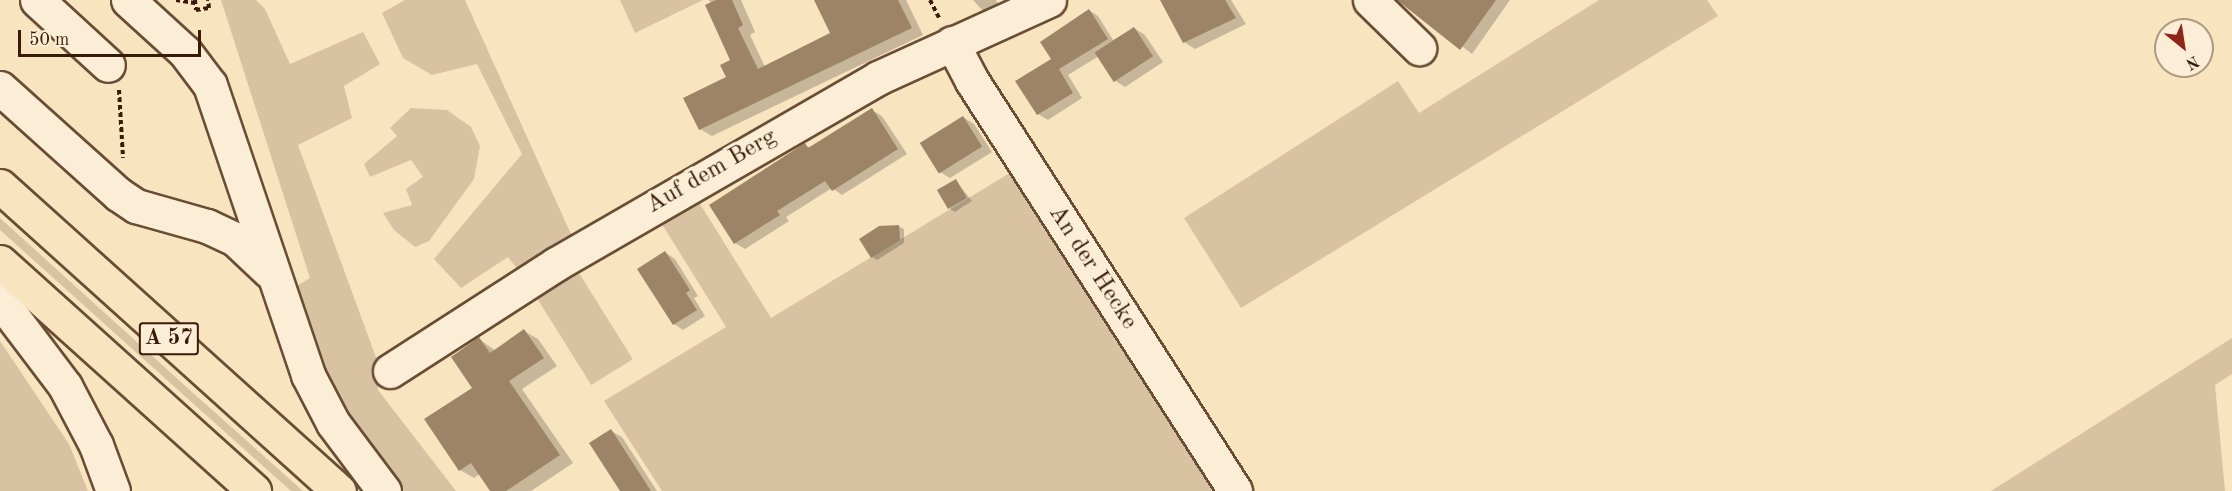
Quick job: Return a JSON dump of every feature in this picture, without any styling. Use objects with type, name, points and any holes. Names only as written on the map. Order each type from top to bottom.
[{"type":"highway","name":"A 57","points":[[0,186],[339,491]]},
{"type":"highway","name":"A 57","points":[[0,262],[254,491]]},
{"type":"street","points":[[37,0],[108,64]]},
{"type":"street","points":[[128,0],[185,52],[210,85],[308,375],[333,423],[384,491]]},
{"type":"street","name":"Auf dem Berg","points":[[390,371],[556,264],[721,166],[878,78],[1049,0]]},
{"type":"street","points":[[1370,0],[1419,48]]},
{"type":"street","name":"An der Hecke","points":[[952,43],[972,81],[1235,491]]},
{"type":"street","points":[[0,88],[118,194],[136,206],[207,225],[235,239],[273,274]]},
{"type":"street","points":[[0,300],[65,386],[96,445],[113,491]]},
{"type":"path","points":[[176,0],[180,4],[195,1],[196,10],[209,8],[208,0]]},
{"type":"shaded area","points":[[221,0],[256,0],[265,9],[290,64],[363,32],[380,64],[344,86],[352,118],[298,145],[377,360],[378,390],[456,491],[399,491],[340,411],[288,291],[310,278]]},
{"type":"shaded area","points":[[405,0],[465,0],[575,243],[523,276],[508,257],[461,288],[434,259],[522,154],[477,64],[432,75],[403,58],[382,13]]},
{"type":"shaded area","points":[[620,0],[703,0],[635,33]]},
{"type":"shaded area","points":[[1599,0],[1707,0],[1718,16],[1241,308],[1184,218],[1398,81],[1419,113]]},
{"type":"shaded area","points":[[411,108],[447,110],[471,127],[480,146],[474,179],[429,241],[415,247],[394,230],[383,213],[412,205],[406,189],[423,177],[411,160],[370,177],[364,164],[397,136],[390,128]]},
{"type":"shaded area","points":[[1018,168],[1224,491],[662,491],[604,401],[726,327],[655,213],[692,191],[771,318]]},
{"type":"shaded area","points":[[0,218],[303,491],[291,491],[0,230]]},
{"type":"shaded area","points":[[574,265],[633,359],[591,385],[532,291]]},
{"type":"shaded area","points":[[2232,338],[2232,374],[2215,385],[2225,491],[1991,491]]},
{"type":"shaded area","points":[[0,341],[69,444],[88,491],[0,491]]},
{"type":"building","points":[[716,0],[732,0],[743,25],[738,28],[758,69],[830,33],[814,0],[898,0],[912,28],[699,130],[683,98],[726,77],[720,65],[730,60],[705,5]]},
{"type":"building","points":[[1160,0],[1225,0],[1236,18],[1183,43]]},
{"type":"building","points":[[1397,0],[1496,0],[1460,50]]},
{"type":"building","points":[[1089,9],[1108,39],[1059,69],[1073,93],[1037,115],[1015,81],[1051,59],[1040,42]]},
{"type":"building","points":[[1134,27],[1153,56],[1114,82],[1095,53]]},
{"type":"building","points":[[872,108],[898,149],[832,191],[825,181],[777,211],[780,215],[734,244],[709,205],[805,143],[808,148]]},
{"type":"building","points":[[963,116],[982,147],[939,174],[920,143]]},
{"type":"building","points":[[956,179],[967,198],[948,209],[937,190]]},
{"type":"building","points":[[899,225],[900,240],[871,258],[859,239],[879,226]]},
{"type":"building","points":[[665,251],[690,290],[686,293],[697,310],[673,325],[637,269]]},
{"type":"building","points":[[524,329],[544,358],[509,381],[560,455],[506,491],[490,491],[471,463],[459,471],[424,419],[472,388],[451,357],[479,337],[490,353]]},
{"type":"building","points":[[611,429],[651,491],[620,491],[589,443]]}]
